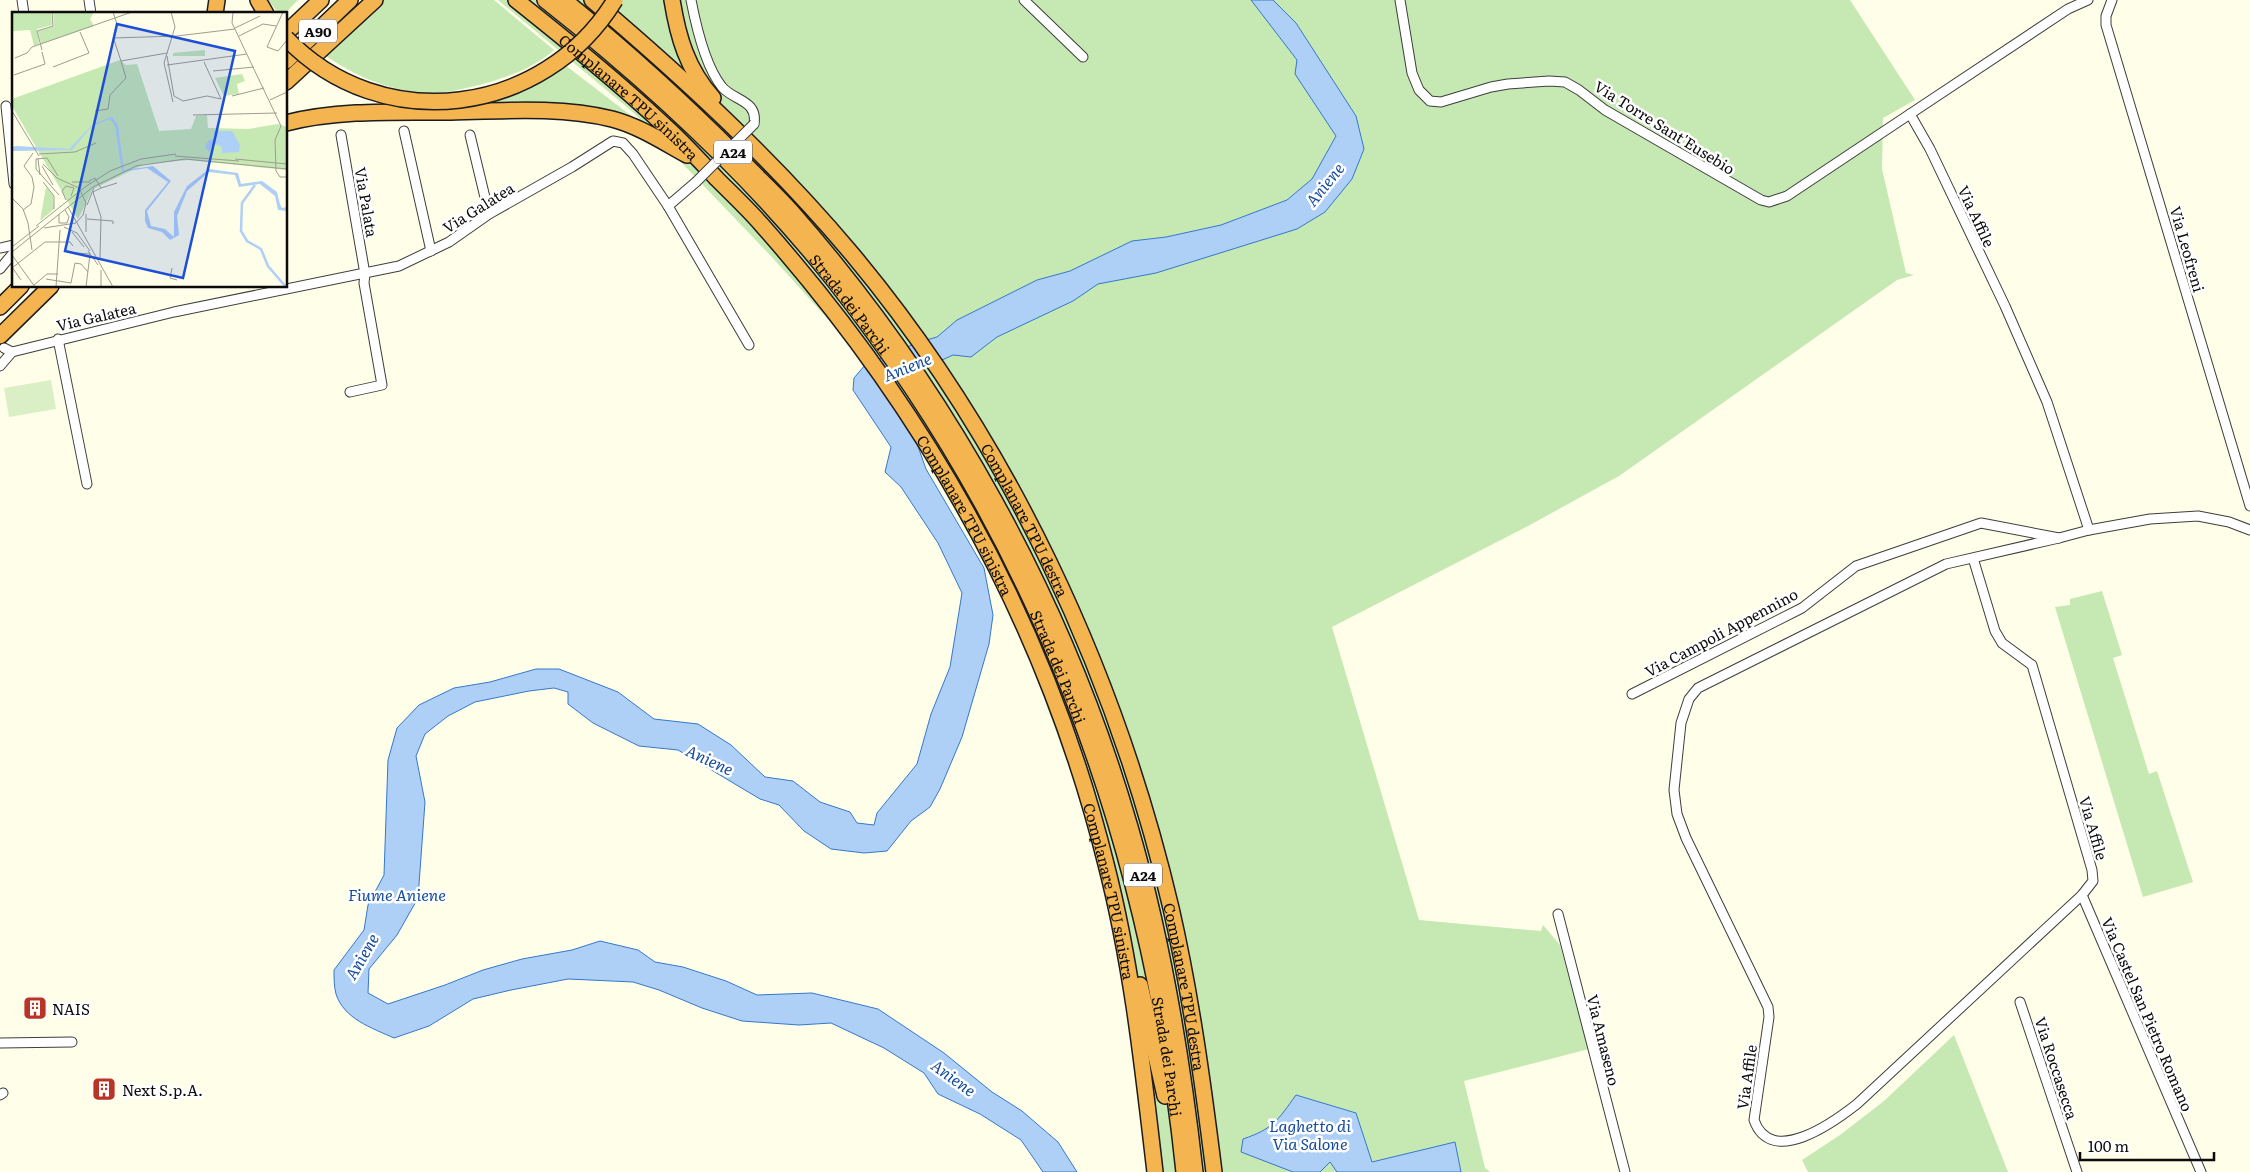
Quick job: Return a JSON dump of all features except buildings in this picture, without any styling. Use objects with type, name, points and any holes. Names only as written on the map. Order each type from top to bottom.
[{"type":"highway","points":[[258,0],[265,12]]},
{"type":"highway","name":"A90","points":[[288,31],[321,0]]},
{"type":"highway","name":"A90","points":[[288,59],[350,0]]},
{"type":"highway","points":[[288,80],[375,0]]},
{"type":"highway","name":"Complanare TPU sinistra","points":[[516,0],[657,118],[759,222],[858,342],[914,421],[953,485],[1014,605],[1046,680],[1072,746],[1107,865],[1134,1002],[1155,1172]]},
{"type":"highway","name":"Strada dei Parchi","points":[[544,0],[630,70],[741,177],[877,328],[937,404],[1011,530],[1097,759],[1131,871],[1157,986],[1184,1172]]},
{"type":"highway","name":"Strada dei Parchi","points":[[564,0],[638,61],[690,108],[789,209],[838,267],[877,328]]},
{"type":"highway","name":"Complanare TPU destra","points":[[592,0],[648,47],[775,168],[851,253],[898,313],[980,432],[1012,488],[1055,576],[1112,712],[1160,864],[1189,1000],[1214,1172]]},
{"type":"highway","points":[[288,40],[307,58],[327,71],[368,90],[421,101],[464,100],[506,90],[551,68],[586,39],[615,0]]},
{"type":"highway","points":[[672,0],[681,44],[695,75],[709,94],[757,143],[775,168]]},
{"type":"highway","points":[[288,124],[339,115],[382,113],[526,110],[590,115],[613,119],[639,129],[703,164]]},
{"type":"highway","points":[[0,296],[12,281]]},
{"type":"highway","points":[[0,307],[20,288]]},
{"type":"highway","points":[[5,345],[17,319],[49,288]]},
{"type":"highway","points":[[17,319],[58,288]]},
{"type":"highway","name":"Strada dei Parchi","points":[[1036,594],[1082,686],[1132,835],[1153,914],[1171,1003],[1195,1172]]},
{"type":"highway","points":[[1107,865],[1122,907],[1154,1045],[1166,1099],[1176,1172]]},
{"type":"street","points":[[668,206],[696,182],[754,124],[755,116],[752,107],[724,89],[714,74],[700,37],[691,0]]},
{"type":"street","points":[[1024,0],[1083,57]]},
{"type":"street","name":"Via Torre Sant'Eusebio","points":[[1400,0],[1412,73],[1419,90],[1430,101],[1440,102],[1508,84],[1548,81],[1565,82],[1605,110],[1761,200],[1769,202],[1787,196],[1910,114]]},
{"type":"street","points":[[1910,114],[2068,9],[2088,0]]},
{"type":"street","name":"Via Leofreni","points":[[2112,0],[2106,16],[2106,25],[2250,506]]},
{"type":"street","points":[[6,106],[12,164]]},
{"type":"street","name":"Via Affile","points":[[1910,114],[1935,158],[2005,306],[2047,402],[2090,530]]},
{"type":"street","points":[[404,131],[431,251]]},
{"type":"street","points":[[470,135],[489,214]]},
{"type":"street","name":"Via Palata","points":[[341,136],[382,384],[350,392]]},
{"type":"street","name":"Via Galatea","points":[[5,345],[58,339],[183,310],[399,266],[449,242],[489,214],[572,167],[613,141],[623,143],[668,206],[749,345]]},
{"type":"street","points":[[0,270],[12,255]]},
{"type":"street","points":[[58,339],[88,484]]},
{"type":"street","points":[[0,366],[5,345]]},
{"type":"street","name":"Via Campoli Appennino","points":[[1632,694],[1802,608],[1856,566],[1980,524],[2059,538],[2150,518],[2198,516],[2229,522],[2250,530]]},
{"type":"street","name":"Via Affile","points":[[1973,558],[1995,631],[2002,643],[2032,665],[2092,870],[2093,881],[2082,895],[1851,1109],[1822,1127],[1791,1141],[1775,1140],[1759,1131],[1754,1114],[1768,1009],[1686,838],[1678,814],[1674,790],[1684,710],[1692,694],[1698,688],[1946,564],[2059,538]]},
{"type":"street","name":"Via Castel San Pietro Romano","points":[[2082,895],[2201,1172]]},
{"type":"street","name":"Via Amaseno","points":[[1558,914],[1624,1172]]},
{"type":"street","name":"Via Roccasecca","points":[[2020,1002],[2077,1172]]},
{"type":"street","points":[[0,1043],[72,1042]]},
{"type":"green space","points":[[268,0],[298,0],[286,12],[277,12]]},
{"type":"green space","points":[[383,0],[494,0],[554,50],[540,61],[516,73],[490,82],[445,92],[429,93],[396,89],[350,71],[323,54]]},
{"type":"green space","points":[[498,0],[1850,0],[1915,100],[1883,118],[1882,169],[1906,273],[1914,275],[1897,280],[1619,476],[1528,526],[1332,627],[1419,920],[1541,931],[1543,925],[1560,945],[1589,1049],[1464,1081],[1485,1168],[1490,1172],[1150,1172],[1121,969],[1090,825],[1024,643],[988,569],[895,403],[853,347],[770,255],[634,113]]},
{"type":"green space","points":[[565,65],[642,124],[555,104],[519,101],[475,104],[511,93]]},
{"type":"green space","points":[[51,380],[56,409],[9,417],[4,388]]},
{"type":"green space","points":[[2102,591],[2122,655],[2113,658],[2149,774],[2157,771],[2193,882],[2143,897],[2055,607],[2070,605],[2070,599]]},
{"type":"green space","points":[[1954,1035],[2008,1172],[1808,1172],[1802,1160],[1840,1135],[1884,1101]]},
{"type":"water","name":"Fiume Aniene","points":[[1251,0],[1273,0],[1296,23],[1356,116],[1364,149],[1352,179],[1325,212],[1297,229],[1156,273],[1098,284],[1073,301],[997,337],[971,357],[953,355],[888,385],[915,438],[926,469],[984,568],[993,615],[989,644],[962,737],[940,789],[930,807],[911,821],[887,851],[864,853],[831,849],[804,831],[779,805],[760,799],[678,750],[639,746],[593,723],[568,704],[568,692],[554,688],[475,702],[448,716],[425,734],[416,756],[425,802],[418,898],[397,935],[369,969],[368,993],[388,1004],[483,970],[522,959],[572,950],[600,941],[638,950],[655,962],[683,967],[726,981],[757,995],[812,993],[878,1009],[944,1053],[992,1092],[1022,1111],[1058,1142],[1077,1172],[1043,1172],[1021,1140],[980,1114],[938,1094],[924,1073],[884,1048],[831,1023],[799,1025],[742,1021],[633,982],[568,979],[473,999],[429,1026],[394,1038],[360,1022],[345,1010],[336,994],[334,970],[364,930],[368,905],[384,875],[388,760],[397,728],[419,705],[454,688],[490,682],[536,669],[559,669],[618,692],[654,719],[698,724],[731,745],[765,777],[793,781],[820,802],[850,812],[857,823],[874,825],[877,813],[917,764],[931,714],[950,667],[962,593],[938,543],[901,487],[885,472],[891,447],[853,390],[854,378],[865,365],[919,342],[937,337],[957,320],[1037,280],[1070,271],[1132,241],[1166,237],[1221,225],[1287,200],[1312,179],[1336,136],[1295,74],[1297,60]]},
{"type":"water","name":"Laghetto di Via Salone","points":[[1296,1095],[1356,1113],[1372,1162],[1455,1142],[1461,1172],[1337,1172],[1330,1162],[1320,1172],[1293,1172],[1241,1152],[1243,1139],[1274,1123]]},
{"type":"place","name":"NAIS","points":[[35,1008]]},
{"type":"place","name":"Next S.p.A.","points":[[104,1089]]},
{"type":"water label","name":"Aniene","points":[[1324,184]]},
{"type":"water label","name":"Aniene","points":[[907,366]]},
{"type":"water label","name":"Aniene","points":[[710,759]]},
{"type":"water label","name":"Aniene","points":[[361,956]]},
{"type":"water label","name":"Aniene","points":[[954,1077]]}]
